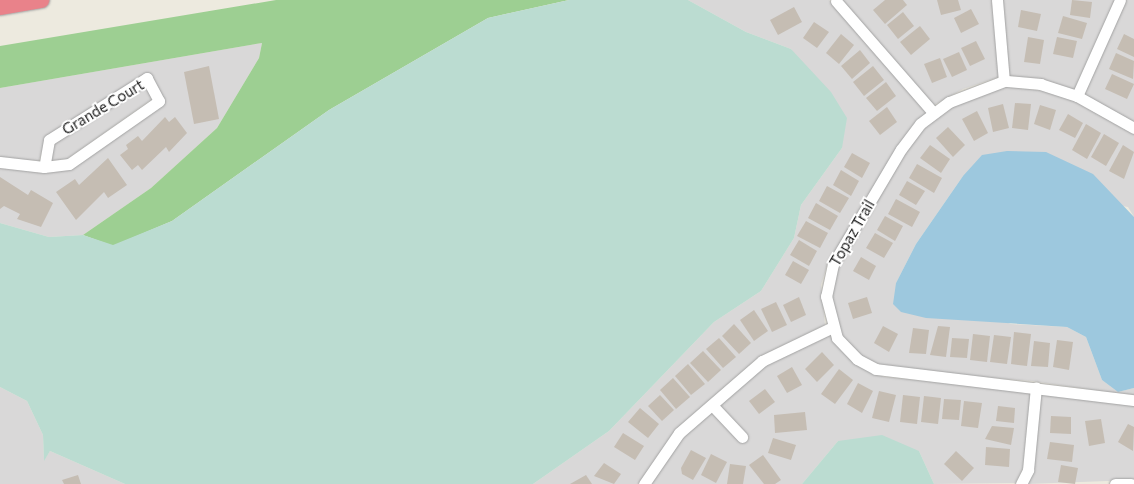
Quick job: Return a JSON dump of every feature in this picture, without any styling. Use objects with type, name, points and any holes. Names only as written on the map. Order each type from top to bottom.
[{"type":"highway","points":[[0,7],[41,0]]},
{"type":"street","points":[[997,0],[1004,81]]},
{"type":"street","points":[[1077,96],[1120,0]]},
{"type":"street","points":[[836,1],[933,112]]},
{"type":"street","name":"Grande Court","points":[[0,162],[44,166],[70,164],[158,100],[147,78],[49,140],[44,166]]},
{"type":"street","name":"Topaz Trail","points":[[831,328],[826,286],[833,264],[901,149],[933,112],[965,93],[1004,81],[1041,84],[1077,96],[1134,128]]},
{"type":"street","points":[[644,484],[679,433],[762,361],[831,328],[857,359],[885,372],[1036,387],[1134,400]]},
{"type":"street","points":[[1021,484],[1028,470],[1036,387]]},
{"type":"street","points":[[712,405],[742,437]]},
{"type":"street","points":[[1115,484],[1131,484]]},
{"type":"shaded area","points":[[569,0],[688,0],[746,32],[791,49],[831,92],[847,118],[842,148],[801,205],[794,238],[761,291],[714,322],[609,431],[533,484],[125,484],[50,451],[44,461],[43,435],[27,401],[0,387],[0,223],[49,237],[83,235],[113,245],[172,221],[329,110],[488,18]]},
{"type":"shaded area","points":[[688,0],[829,0],[927,111],[828,262],[821,285],[825,325],[759,357],[676,429],[638,484],[533,484],[609,431],[714,322],[761,291],[794,238],[801,205],[842,148],[791,49],[746,32]]},
{"type":"shaded area","points":[[841,0],[992,0],[999,77],[963,89],[934,105]]},
{"type":"shaded area","points":[[1002,0],[1115,0],[1074,90],[1042,79],[1009,76]]},
{"type":"shaded area","points":[[1126,0],[1134,0],[1134,123],[1084,95]]},
{"type":"shaded area","points":[[262,43],[259,58],[217,128],[151,188],[83,235],[49,237],[0,223],[0,167],[47,172],[162,105],[152,77],[46,136],[39,161],[0,158],[0,88]]},
{"type":"shaded area","points":[[146,86],[152,99],[67,159],[50,161],[54,143]]},
{"type":"shaded area","points":[[1005,86],[1060,93],[1134,134],[1134,217],[1128,207],[963,176],[916,244],[896,283],[1011,324],[1067,327],[1086,337],[1102,380],[1118,392],[1134,388],[1134,396],[1032,381],[895,370],[865,359],[841,336],[831,296],[838,266],[905,152],[924,127],[952,106]]},
{"type":"shaded area","points":[[1007,151],[1046,152],[1093,174],[1134,217],[1134,388],[1118,392],[1102,380],[1086,337],[1067,327],[926,318],[901,312],[893,304],[896,283],[916,244],[963,176],[982,155]]},
{"type":"shaded area","points":[[829,334],[854,363],[884,377],[1031,391],[1023,468],[1016,483],[934,484],[919,451],[838,441],[802,484],[651,484],[683,436],[712,412],[742,443],[749,438],[719,405],[765,365]]},
{"type":"shaded area","points":[[0,387],[27,401],[43,435],[44,460],[50,451],[125,484],[0,484]]},
{"type":"shaded area","points":[[1041,392],[1134,405],[1134,480],[1027,484]]},
{"type":"shaded area","points":[[882,435],[919,451],[934,484],[802,484],[838,441]]},
{"type":"green space","points":[[276,0],[569,0],[488,18],[329,110],[172,221],[113,246],[83,235],[151,188],[217,128],[259,58],[262,43],[0,88],[0,46]]},
{"type":"building","points":[[885,0],[903,0],[907,5],[885,24],[873,10]]},
{"type":"building","points":[[937,0],[958,0],[961,10],[941,15]]},
{"type":"building","points":[[1072,0],[1092,2],[1090,18],[1070,15]]},
{"type":"building","points":[[794,7],[802,22],[778,35],[770,20]]},
{"type":"building","points":[[971,9],[979,24],[961,33],[954,18]]},
{"type":"building","points":[[1021,10],[1041,14],[1037,31],[1018,27]]},
{"type":"building","points":[[903,12],[914,26],[898,39],[887,25]]},
{"type":"building","points":[[1063,16],[1087,23],[1082,39],[1058,33]]},
{"type":"building","points":[[814,22],[829,32],[817,48],[803,38]]},
{"type":"building","points":[[920,26],[930,39],[911,55],[900,42]]},
{"type":"building","points":[[841,34],[854,45],[839,64],[826,53]]},
{"type":"building","points":[[1124,34],[1134,39],[1134,57],[1117,49]]},
{"type":"building","points":[[1028,37],[1044,40],[1040,64],[1024,62]]},
{"type":"building","points":[[1057,37],[1077,41],[1073,58],[1053,54]]},
{"type":"building","points":[[976,41],[985,59],[970,66],[961,48]]},
{"type":"building","points":[[860,50],[870,63],[852,79],[841,66]]},
{"type":"building","points":[[959,52],[967,70],[952,77],[943,59]]},
{"type":"building","points":[[1116,53],[1134,61],[1133,79],[1109,69]]},
{"type":"building","points":[[940,58],[947,77],[932,83],[924,64]]},
{"type":"building","points":[[209,66],[219,119],[194,124],[184,72]]},
{"type":"building","points":[[873,66],[884,80],[864,96],[853,82]]},
{"type":"building","points":[[1112,74],[1134,84],[1127,99],[1105,89]]},
{"type":"building","points":[[886,82],[896,96],[877,111],[866,98]]},
{"type":"building","points":[[1015,103],[1031,104],[1028,130],[1012,128]]},
{"type":"building","points":[[1003,104],[1009,128],[993,132],[988,108]]},
{"type":"building","points":[[1040,105],[1056,110],[1050,130],[1034,124]]},
{"type":"building","points":[[887,107],[897,122],[880,135],[869,121]]},
{"type":"building","points":[[977,111],[988,133],[974,141],[962,119]]},
{"type":"building","points":[[1068,114],[1083,123],[1075,138],[1059,130]]},
{"type":"building","points":[[165,117],[169,122],[175,117],[187,133],[169,152],[166,147],[142,170],[138,165],[132,170],[120,155],[128,149],[126,145],[138,136],[142,141]]},
{"type":"building","points":[[1086,124],[1101,133],[1087,159],[1072,150]]},
{"type":"building","points":[[948,127],[965,145],[953,157],[936,138]]},
{"type":"building","points":[[1104,134],[1119,143],[1106,166],[1091,157]]},
{"type":"building","points":[[930,145],[950,159],[941,173],[920,158]]},
{"type":"building","points":[[1123,145],[1134,152],[1124,179],[1109,171]]},
{"type":"building","points":[[852,153],[870,163],[862,178],[844,167]]},
{"type":"building","points":[[108,158],[127,185],[108,198],[104,192],[76,220],[56,192],[75,179],[79,185]]},
{"type":"building","points":[[917,164],[942,178],[934,193],[909,178]]},
{"type":"building","points":[[841,170],[859,181],[851,196],[833,185]]},
{"type":"building","points":[[0,177],[28,195],[31,190],[53,203],[41,227],[17,219],[20,214],[4,206],[0,209]]},
{"type":"building","points":[[907,181],[925,191],[916,205],[899,195]]},
{"type":"building","points":[[827,186],[849,198],[840,213],[819,201]]},
{"type":"building","points":[[896,199],[920,212],[912,227],[888,214]]},
{"type":"building","points":[[816,203],[838,216],[830,230],[808,218]]},
{"type":"building","points":[[885,216],[903,226],[895,241],[877,230]]},
{"type":"building","points":[[806,221],[828,233],[820,248],[797,236]]},
{"type":"building","points":[[875,233],[893,243],[884,258],[866,248]]},
{"type":"building","points":[[799,240],[817,251],[809,266],[790,255]]},
{"type":"building","points":[[861,257],[876,266],[869,280],[853,271]]},
{"type":"building","points":[[793,261],[809,270],[801,284],[785,275]]},
{"type":"building","points":[[799,297],[806,315],[791,322],[783,305]]},
{"type":"building","points":[[867,297],[872,313],[853,319],[848,303]]},
{"type":"building","points":[[776,302],[787,325],[772,332],[761,309]]},
{"type":"building","points":[[754,310],[768,331],[754,341],[740,320]]},
{"type":"building","points":[[734,324],[751,343],[739,354],[722,336]]},
{"type":"building","points":[[883,326],[898,334],[889,352],[874,343]]},
{"type":"building","points":[[938,326],[950,327],[946,357],[930,355]]},
{"type":"building","points":[[913,328],[929,330],[926,354],[909,353]]},
{"type":"building","points":[[1014,332],[1031,334],[1027,366],[1011,364]]},
{"type":"building","points":[[973,334],[990,336],[987,362],[970,360]]},
{"type":"building","points":[[994,335],[1011,337],[1007,364],[990,362]]},
{"type":"building","points":[[719,338],[736,357],[723,368],[706,349]]},
{"type":"building","points":[[952,338],[969,339],[967,358],[950,357]]},
{"type":"building","points":[[1057,340],[1073,342],[1069,370],[1053,367]]},
{"type":"building","points":[[1034,341],[1050,343],[1048,367],[1031,366]]},
{"type":"building","points":[[703,351],[721,370],[708,382],[690,363]]},
{"type":"building","points":[[822,352],[834,365],[817,382],[805,369]]},
{"type":"building","points":[[688,364],[705,384],[691,395],[675,376]]},
{"type":"building","points":[[792,367],[802,385],[787,393],[777,376]]},
{"type":"building","points":[[839,369],[853,380],[835,404],[821,394]]},
{"type":"building","points":[[673,378],[690,397],[676,409],[660,390]]},
{"type":"building","points":[[858,383],[873,391],[862,413],[847,404]]},
{"type":"building","points":[[765,389],[775,402],[759,414],[749,401]]},
{"type":"building","points":[[879,391],[896,395],[889,422],[872,418]]},
{"type":"building","points":[[660,395],[674,410],[662,421],[648,406]]},
{"type":"building","points":[[903,395],[920,397],[917,424],[900,422]]},
{"type":"building","points":[[924,396],[941,398],[938,424],[921,422]]},
{"type":"building","points":[[944,399],[961,400],[959,420],[942,419]]},
{"type":"building","points":[[964,401],[982,403],[978,428],[961,426]]},
{"type":"building","points":[[998,406],[1015,408],[1014,423],[996,421]]},
{"type":"building","points":[[640,408],[659,424],[648,438],[628,422]]},
{"type":"building","points":[[805,412],[807,430],[775,433],[774,415]]},
{"type":"building","points":[[1051,416],[1071,417],[1071,434],[1050,433]]},
{"type":"building","points":[[1101,419],[1105,443],[1089,446],[1085,421]]},
{"type":"building","points":[[1128,424],[1134,427],[1133,451],[1118,442]]},
{"type":"building","points":[[992,426],[1014,428],[1011,445],[985,439]]},
{"type":"building","points":[[623,433],[644,446],[635,460],[614,447]]},
{"type":"building","points":[[773,438],[796,445],[791,460],[768,453]]},
{"type":"building","points":[[1050,442],[1074,445],[1072,462],[1047,459]]},
{"type":"building","points":[[986,447],[1010,449],[1009,467],[985,465]]},
{"type":"building","points":[[691,450],[706,458],[693,480],[682,474],[681,468]]},
{"type":"building","points":[[956,451],[974,468],[962,481],[944,464]]},
{"type":"building","points":[[711,454],[727,462],[716,483],[701,475]]},
{"type":"building","points":[[763,455],[781,480],[775,484],[764,484],[749,465]]},
{"type":"building","points":[[604,463],[621,474],[614,484],[594,476]]},
{"type":"building","points":[[730,464],[746,466],[743,484],[727,484]]},
{"type":"building","points":[[1061,465],[1078,468],[1075,484],[1058,482]]},
{"type":"building","points":[[78,475],[81,484],[64,484],[62,480]]},
{"type":"building","points":[[586,475],[592,484],[570,484]]}]
